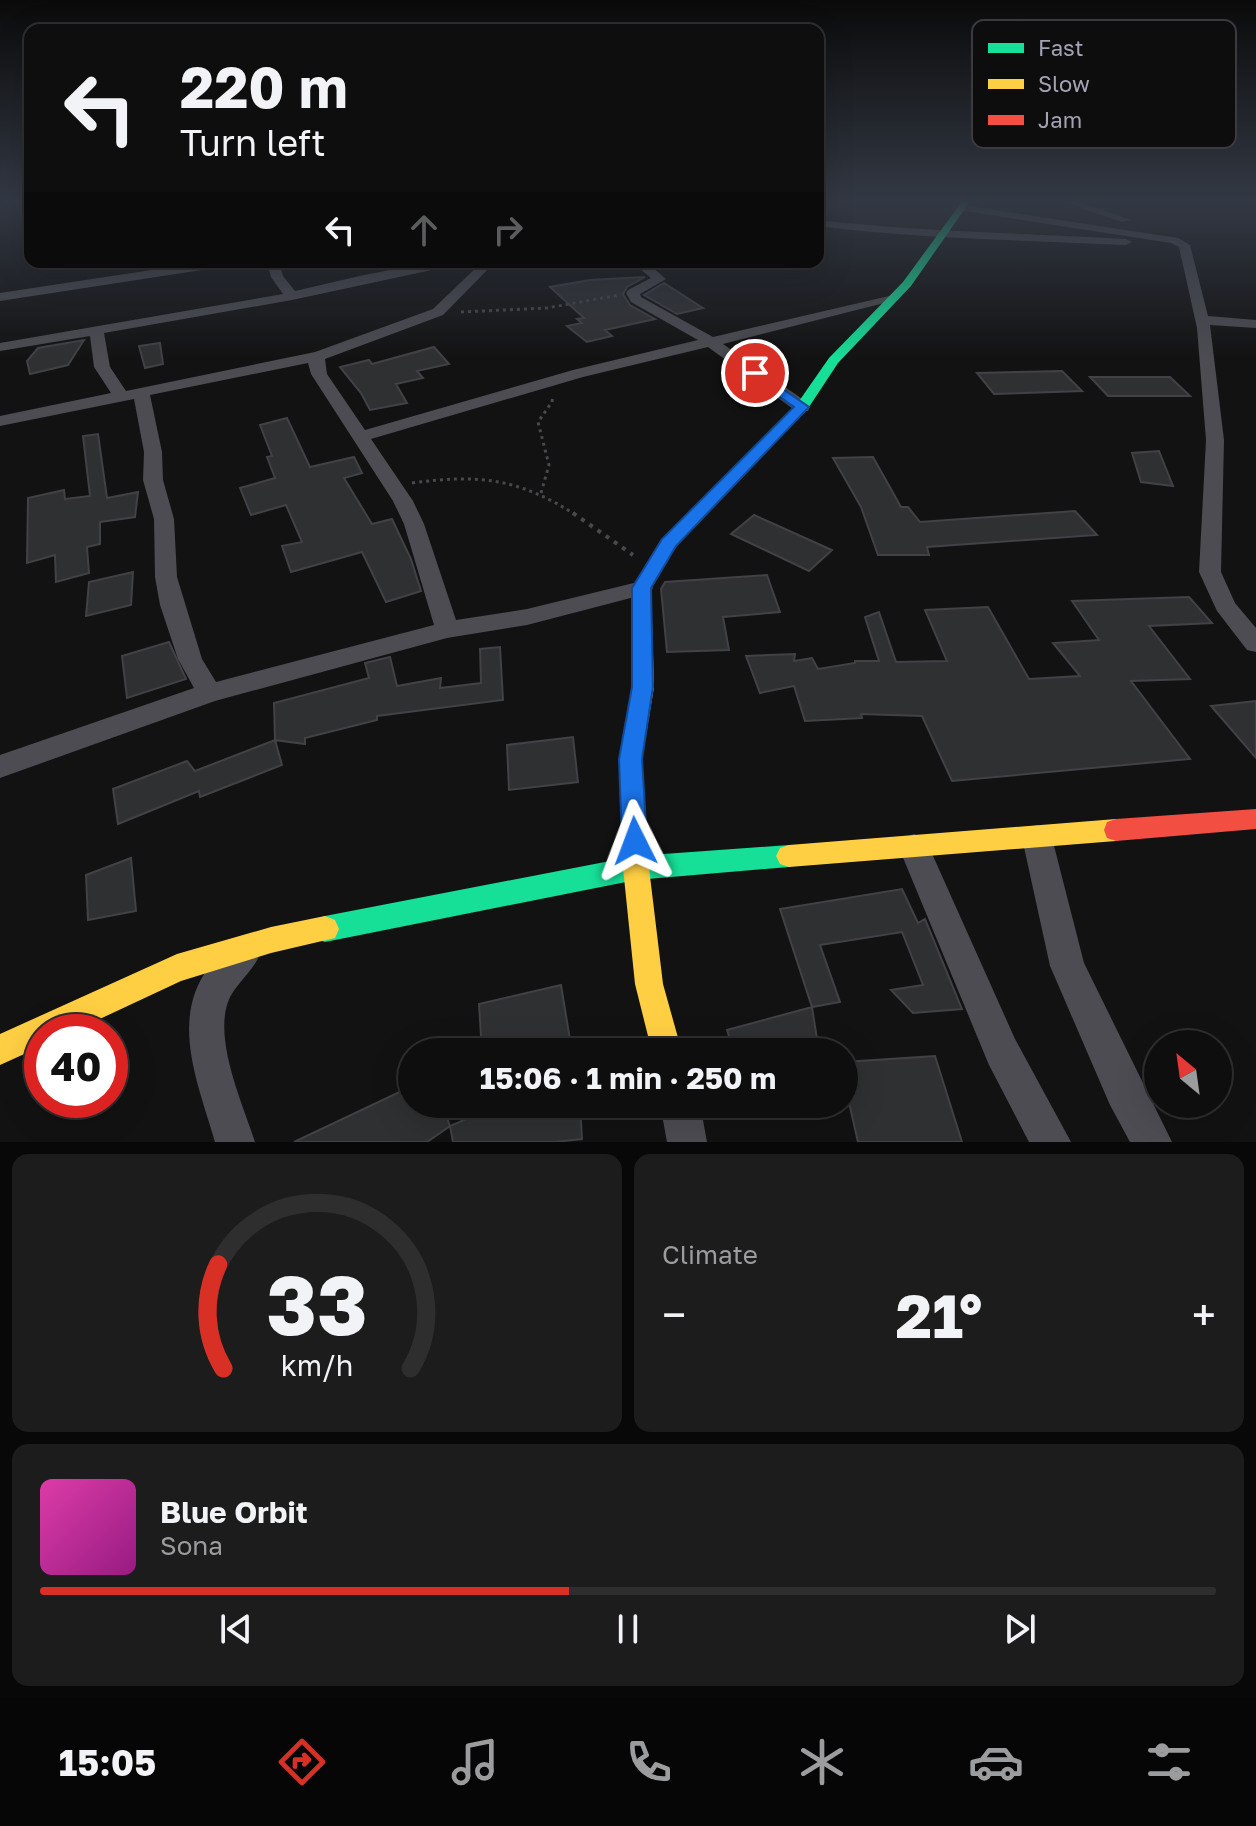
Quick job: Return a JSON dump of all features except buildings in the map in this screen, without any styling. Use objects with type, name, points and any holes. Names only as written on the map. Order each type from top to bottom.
[{"type":"street","points":[[663,1038],[649,984],[636,868],[631,759],[643,687],[646,578],[668,543],[802,407],[833,361],[907,284],[928,253]]},
{"type":"street","points":[[1187,253],[1202,320],[1215,440],[1210,572],[1225,606],[1256,644]]},
{"type":"street","points":[[0,297],[189,268]]},
{"type":"street","points":[[275,268],[277,277],[292,296]]},
{"type":"street","points":[[0,347],[292,296],[423,268]]},
{"type":"street","points":[[0,421],[319,356],[438,312],[483,268]]},
{"type":"street","points":[[646,268],[660,279],[633,293],[636,299],[708,340],[802,407]]},
{"type":"street","points":[[359,437],[552,380],[708,340],[889,300]]},
{"type":"street","points":[[1202,320],[1256,324]]},
{"type":"street","points":[[96,329],[102,367],[131,394],[153,452],[153,480],[164,519],[169,591],[190,659],[209,693]]},
{"type":"street","points":[[319,356],[315,362],[319,374],[394,487],[414,524],[447,630]]},
{"type":"street","points":[[0,767],[209,693],[447,630],[527,617],[646,578]]},
{"type":"street","points":[[0,1050],[177,968],[251,946],[636,868],[1256,819]]},
{"type":"street","points":[[1037,838],[1067,966],[1124,1091],[1152,1142]]},
{"type":"street","points":[[914,848],[1002,1052],[1051,1142]]},
{"type":"street","points":[[235,1142],[216,1083],[209,1043],[210,1001],[225,974],[251,946]]},
{"type":"street","points":[[683,1118],[687,1142]]},
{"type":"path","points":[[438,312],[547,308],[633,293]]},
{"type":"path","points":[[541,493],[549,465],[538,422],[552,402],[552,380]]},
{"type":"path","points":[[394,487],[469,477],[500,479],[541,493],[646,578]]},
{"type":"traffic: fast","points":[[747,463],[802,407],[833,361],[907,284],[929,253]]},
{"type":"traffic: fast","points":[[325,929],[636,868],[789,856]]},
{"type":"traffic: slow","points":[[663,1038],[649,984],[636,868],[631,759],[643,687],[642,588],[668,543],[747,463]]},
{"type":"traffic: slow","points":[[789,856],[1116,830]]},
{"type":"traffic: slow","points":[[0,1050],[177,968],[271,940],[325,929]]},
{"type":"traffic: jam","points":[[1116,830],[1256,819]]},
{"type":"route","points":[[635,841],[631,759],[643,687],[642,588],[668,543],[802,407],[755,373]]}]
